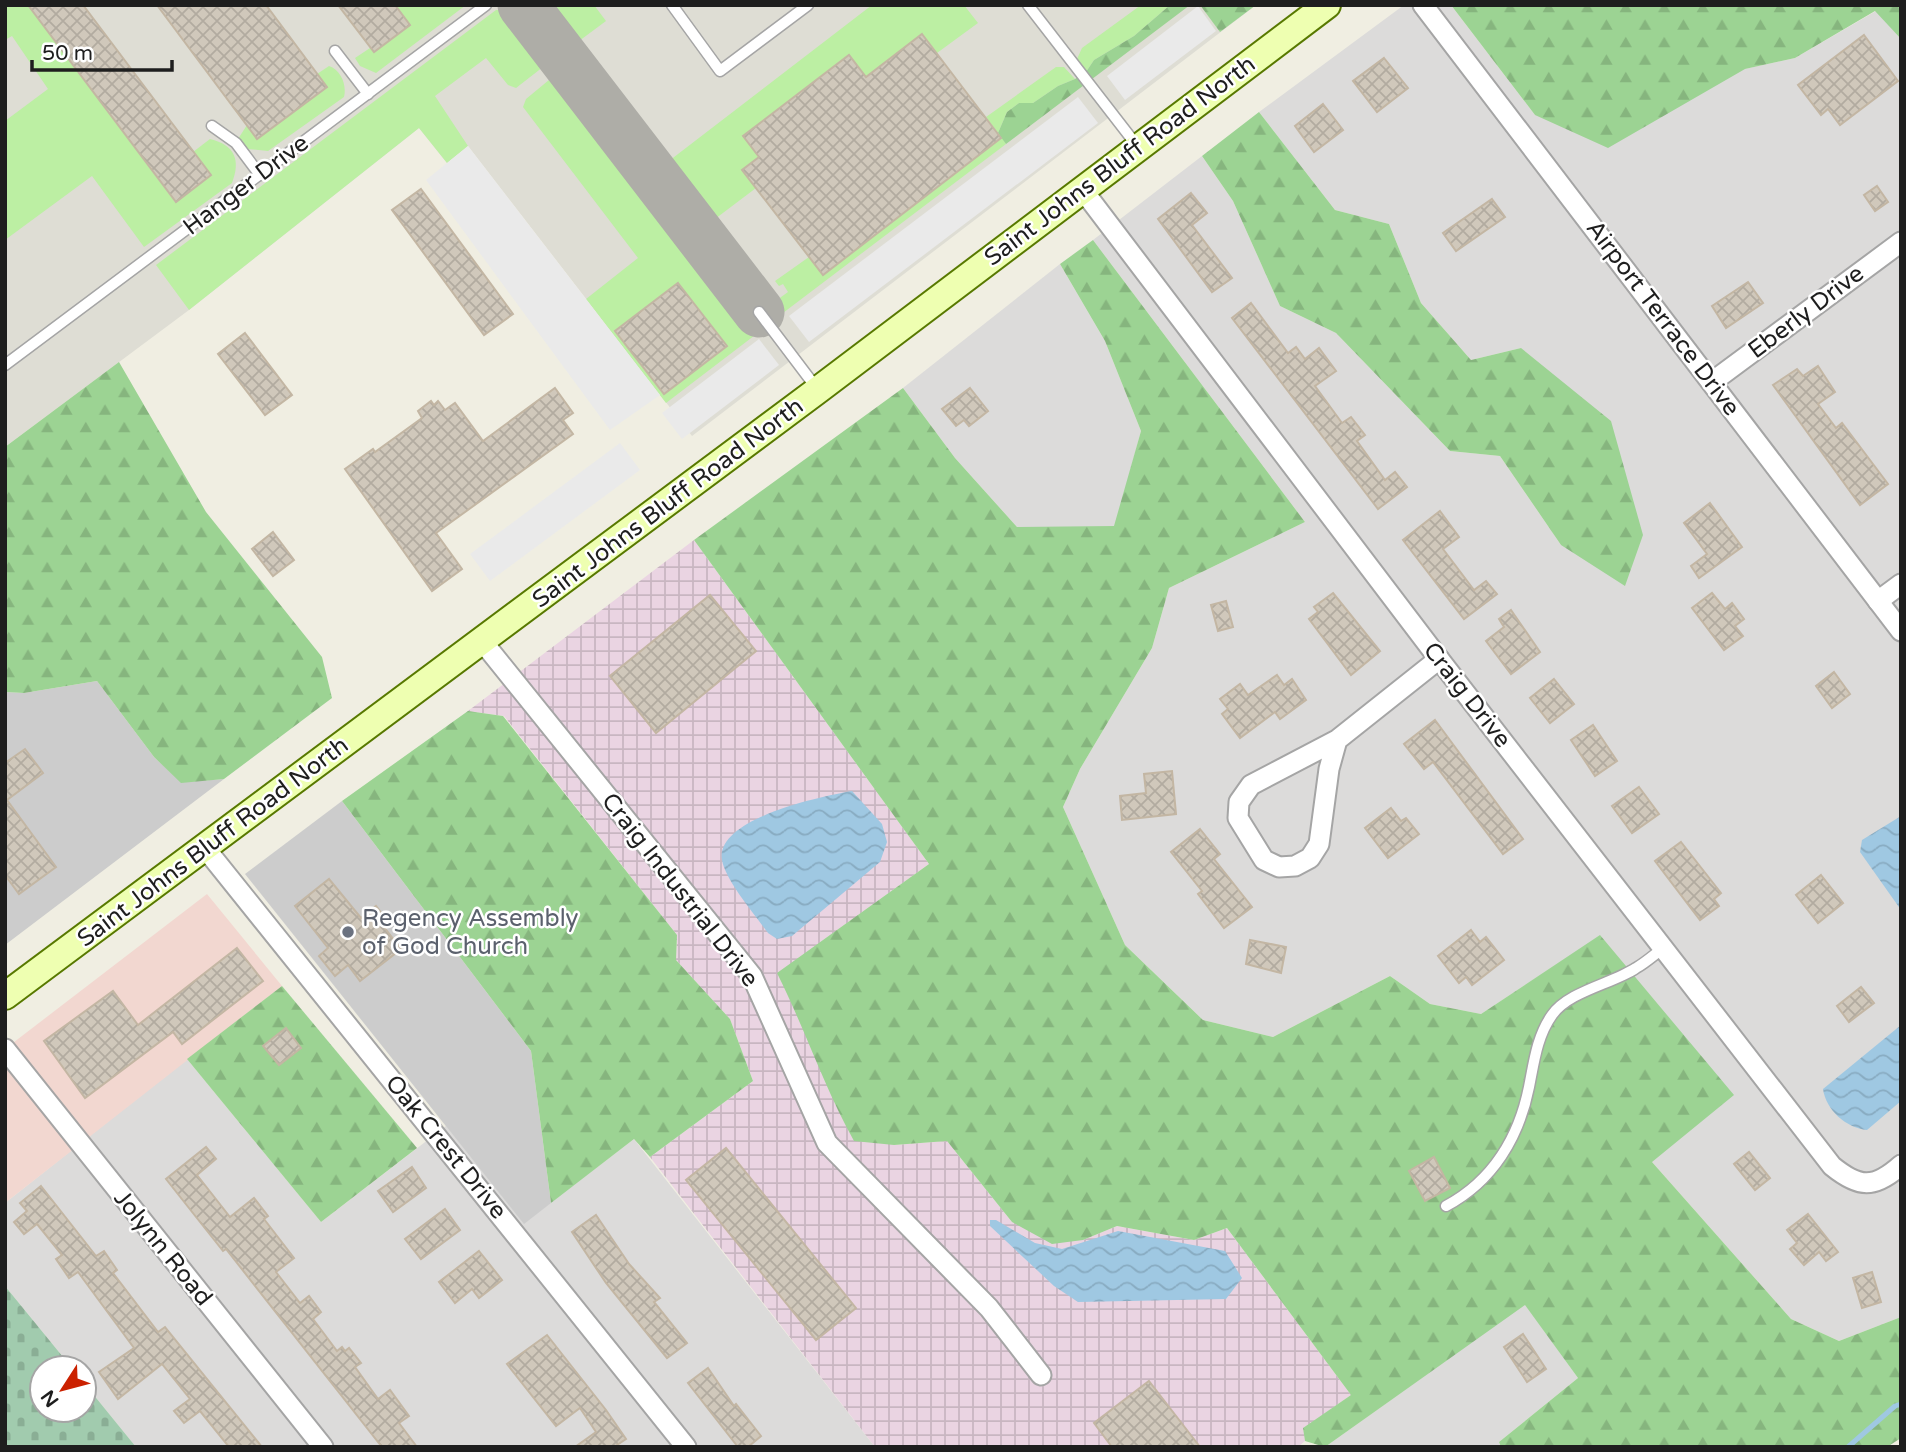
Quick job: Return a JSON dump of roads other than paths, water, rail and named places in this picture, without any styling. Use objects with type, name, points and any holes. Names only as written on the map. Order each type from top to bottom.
[{"type":"main road","name":"Saint Johns Bluff Road North","points":[[5,996],[818,390],[1327,5]]},
{"type":"street","name":"Airport Terrace Drive","points":[[1423,5],[1901,631]]},
{"type":"street","name":"Craig Drive","points":[[1082,190],[1439,659],[1832,1166],[1848,1179],[1866,1184],[1883,1179],[1901,1165]]},
{"type":"street","name":"Eberly Drive","points":[[1712,382],[1901,242]]},
{"type":"street","points":[[1878,601],[1901,584]]},
{"type":"street","name":"Craig Industrial Drive","points":[[482,641],[752,976],[827,1143],[989,1308],[1041,1375]]},
{"type":"street","points":[[1337,740],[1329,769],[1320,844],[1310,858],[1295,866],[1279,867],[1264,860],[1238,818],[1239,802],[1251,785],[1337,740],[1439,659]]},
{"type":"street","name":"Oak Crest Drive","points":[[205,848],[686,1447]]},
{"type":"street","name":"Jolynn Road","points":[[5,1049],[323,1447]]},
{"type":"lane","name":"Hanger Drive","points":[[5,365],[486,5]]},
{"type":"lane","points":[[672,5],[720,71],[808,5]]},
{"type":"lane","points":[[1028,5],[1138,147]]},
{"type":"lane","points":[[335,51],[368,94]]},
{"type":"lane","points":[[212,126],[236,143],[260,175]]},
{"type":"lane","points":[[760,312],[818,390]]},
{"type":"lane","points":[[1446,1206],[1462,1197],[1508,1150],[1522,1119],[1535,1051],[1553,1014],[1571,1000],[1636,969],[1662,949]]},
{"type":"water","points":[[852,791],[882,824],[887,842],[880,862],[792,936],[777,939],[768,933],[729,877],[722,860],[724,845],[735,832],[773,812]]},
{"type":"water","points":[[1901,816],[1901,910],[1860,852],[1862,840]]},
{"type":"water","points":[[1901,1025],[1901,1101],[1867,1130],[1852,1126],[1833,1111],[1823,1089]]},
{"type":"water","points":[[990,1220],[996,1220],[1035,1243],[1062,1249],[1118,1231],[1225,1251],[1242,1278],[1226,1299],[1078,1302],[1054,1286],[990,1226]]},
{"type":"waterway","points":[[1848,1447],[1895,1406],[1901,1404]]},
{"type":"place","name":"Regency Assembly of God Church","points":[[348,932]]}]
